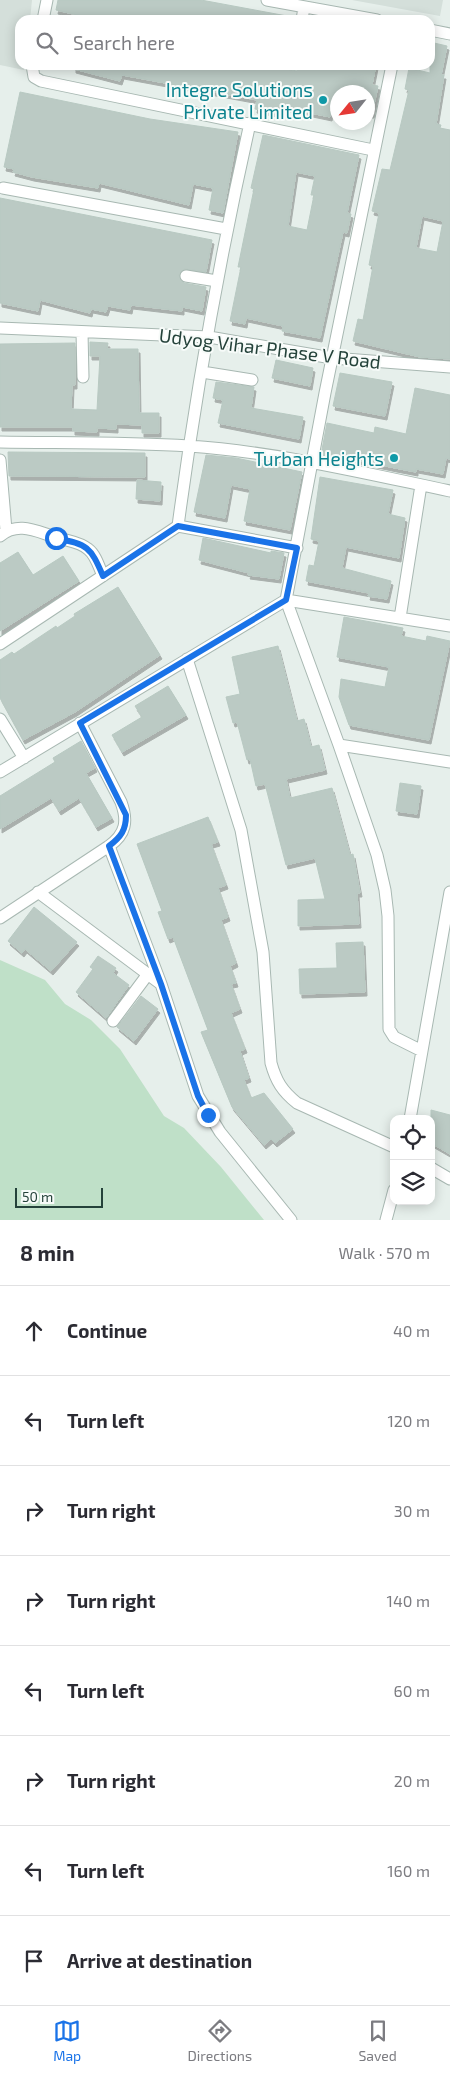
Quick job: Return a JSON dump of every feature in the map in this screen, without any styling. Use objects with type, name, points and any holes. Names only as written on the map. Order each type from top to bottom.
[{"type":"street","points":[[44,15],[47,0]]},
{"type":"street","points":[[267,0],[350,15]]},
{"type":"street","points":[[303,15],[304,7]]},
{"type":"street","points":[[435,31],[450,34]]},
{"type":"street","points":[[33,70],[34,77],[41,81],[373,150]]},
{"type":"street","points":[[391,70],[373,150],[286,600],[377,855],[385,890],[388,916],[389,1029],[394,1037],[422,1051]]},
{"type":"street","points":[[178,526],[189,446],[226,229],[250,124]]},
{"type":"street","points":[[3,188],[226,229]]},
{"type":"street","points":[[186,276],[217,281]]},
{"type":"street","name":"Udyog Vihar Phase V Road","points":[[0,328],[209,337],[332,358],[450,367]]},
{"type":"street","points":[[82,332],[83,377]]},
{"type":"street","points":[[202,372],[252,380]]},
{"type":"street","points":[[0,442],[189,446],[312,463],[450,491]]},
{"type":"street","points":[[0,460],[3,533],[23,528],[38,530],[87,548],[94,555],[103,576]]},
{"type":"street","points":[[400,618],[421,485]]},
{"type":"street","points":[[0,644],[178,526],[297,548]]},
{"type":"street","points":[[0,772],[286,600],[450,626]]},
{"type":"street","points":[[187,659],[241,830],[263,952],[270,1063],[275,1079],[284,1092],[297,1103],[390,1144]]},
{"type":"street","points":[[1,722],[24,758]]},
{"type":"street","points":[[0,918],[118,840],[126,827],[126,815],[80,723]]},
{"type":"street","points":[[339,745],[450,762]]},
{"type":"street","points":[[109,846],[161,984],[198,1096],[208,1115],[291,1220]]},
{"type":"street","points":[[38,892],[161,984]]},
{"type":"street","points":[[411,1115],[450,892]]},
{"type":"street","points":[[113,1021],[148,974]]},
{"type":"street","points":[[435,1170],[450,1179]]},
{"type":"street","points":[[386,1220],[390,1205]]},
{"type":"shaded area","points":[[0,0],[32,0],[30,15],[15,15],[15,68],[0,65]]},
{"type":"shaded area","points":[[352,0],[443,0],[440,16]]},
{"type":"green space","points":[[0,960],[45,980],[65,1004],[91,1020],[120,1049],[164,1116],[184,1128],[221,1167],[264,1220],[0,1220]]},
{"type":"building","points":[[58,0],[201,0],[282,15],[78,15],[56,10]]},
{"type":"building","points":[[435,43],[447,46],[441,75],[444,75],[436,124],[441,125],[440,128],[450,130],[450,359],[420,357],[353,341],[358,319],[363,320],[373,266],[369,265],[379,213],[372,211],[382,169],[390,170],[409,90],[405,89],[409,70],[430,73],[430,70],[435,70]],"holes":[[[422,216],[443,221],[437,252],[416,248]]]},
{"type":"building","points":[[78,70],[375,70],[372,85],[330,85],[330,117],[277,106],[275,113],[255,109],[257,100],[122,75],[120,81]]},
{"type":"building","points":[[375,86],[378,86],[375,100]]},
{"type":"building","points":[[20,92],[150,119],[238,132],[223,213],[209,210],[213,188],[193,184],[189,205],[99,183],[98,188],[32,177],[13,172],[14,169],[4,167]]},
{"type":"building","points":[[263,135],[359,155],[347,213],[351,214],[347,233],[343,232],[320,338],[282,331],[283,326],[246,318],[245,324],[230,321],[241,267],[238,267],[254,189],[251,188]],"holes":[[[296,172],[315,176],[311,195],[314,195],[307,230],[288,226]]]},
{"type":"building","points":[[0,198],[212,240],[206,272],[184,269],[179,275],[184,283],[206,287],[202,311],[182,307],[182,311],[131,305],[130,310],[108,306],[106,312],[91,309],[90,313],[40,300],[38,311],[0,303]]},
{"type":"building","points":[[90,342],[108,343],[107,349],[138,349],[139,413],[159,413],[159,433],[142,433],[142,425],[116,424],[116,429],[97,428],[97,432],[73,431],[73,427],[0,427],[0,344],[75,343],[75,385],[72,385],[71,409],[97,410],[100,356],[90,356]]},
{"type":"building","points":[[276,360],[313,368],[310,386],[272,378]]},
{"type":"building","points":[[340,373],[392,382],[385,416],[333,406]]},
{"type":"building","points":[[216,382],[254,387],[251,408],[303,417],[299,439],[218,423],[223,400],[213,398]]},
{"type":"building","points":[[415,388],[450,395],[450,459],[446,458],[443,474],[416,469],[416,472],[352,459],[351,462],[321,455],[327,423],[374,433],[375,427],[406,434]]},
{"type":"building","points":[[8,452],[145,453],[145,477],[9,476]]},
{"type":"building","points":[[206,455],[236,458],[302,472],[290,530],[244,521],[250,489],[231,485],[225,518],[194,512]]},
{"type":"building","points":[[320,477],[393,490],[388,514],[405,518],[399,558],[346,547],[342,568],[391,581],[387,599],[368,596],[369,593],[306,581],[309,565],[314,566],[319,541],[311,539]]},
{"type":"building","points":[[137,480],[161,482],[160,501],[136,499]]},
{"type":"building","points":[[203,538],[271,553],[271,551],[284,553],[279,579],[248,575],[249,573],[199,560]]},
{"type":"building","points":[[18,552],[33,575],[63,556],[79,581],[0,631],[0,563]]},
{"type":"building","points":[[118,587],[160,655],[75,712],[23,740],[0,698],[0,660],[12,652],[14,654],[56,626],[57,628],[75,616],[74,614]]},
{"type":"building","points":[[344,617],[403,628],[401,636],[426,641],[427,636],[450,641],[429,740],[349,725],[339,697],[341,679],[385,687],[389,667],[337,657]]},
{"type":"building","points":[[278,646],[297,721],[304,719],[311,747],[319,745],[325,770],[286,779],[290,798],[332,788],[350,855],[353,854],[360,893],[357,893],[359,924],[298,926],[298,900],[325,899],[315,858],[286,865],[265,784],[256,786],[250,759],[247,760],[237,722],[233,723],[226,697],[240,694],[232,657]]},
{"type":"building","points":[[168,686],[186,715],[122,752],[112,735],[142,717],[135,706]]},
{"type":"building","points":[[81,741],[95,768],[86,773],[112,818],[96,827],[79,798],[59,811],[51,798],[0,829],[0,796],[55,762],[53,758]]},
{"type":"building","points":[[400,783],[421,786],[417,814],[396,811]]},
{"type":"building","points":[[208,817],[218,842],[211,844],[226,885],[218,888],[228,917],[221,920],[236,963],[230,966],[236,983],[231,984],[240,1009],[231,1013],[245,1049],[240,1051],[249,1078],[244,1080],[251,1098],[264,1093],[293,1129],[275,1143],[271,1139],[264,1145],[232,1107],[201,1032],[208,1030],[173,937],[168,939],[158,912],[162,911],[137,844]]},
{"type":"building","points":[[34,907],[77,942],[51,971],[25,949],[22,953],[8,941]]},
{"type":"building","points":[[363,942],[365,992],[300,994],[299,969],[337,968],[336,943]]},
{"type":"building","points":[[98,956],[116,968],[113,973],[129,985],[106,1018],[76,992],[93,969],[90,967]]},
{"type":"building","points":[[141,996],[158,1009],[134,1041],[117,1027]]},
{"type":"building","points":[[431,1110],[450,1115],[450,1154],[435,1145],[435,1115],[431,1115]]},
{"type":"place","name":"Integre Solutions Private Limited","points":[[323,100]]},
{"type":"place","name":"Turban Heights","points":[[394,458]]},
{"type":"route","points":[[56,538],[76,542],[87,548],[94,555],[103,576],[178,526],[297,548],[286,600],[80,723],[126,815],[126,827],[118,840],[109,846],[161,984],[198,1096],[208,1115]]}]
